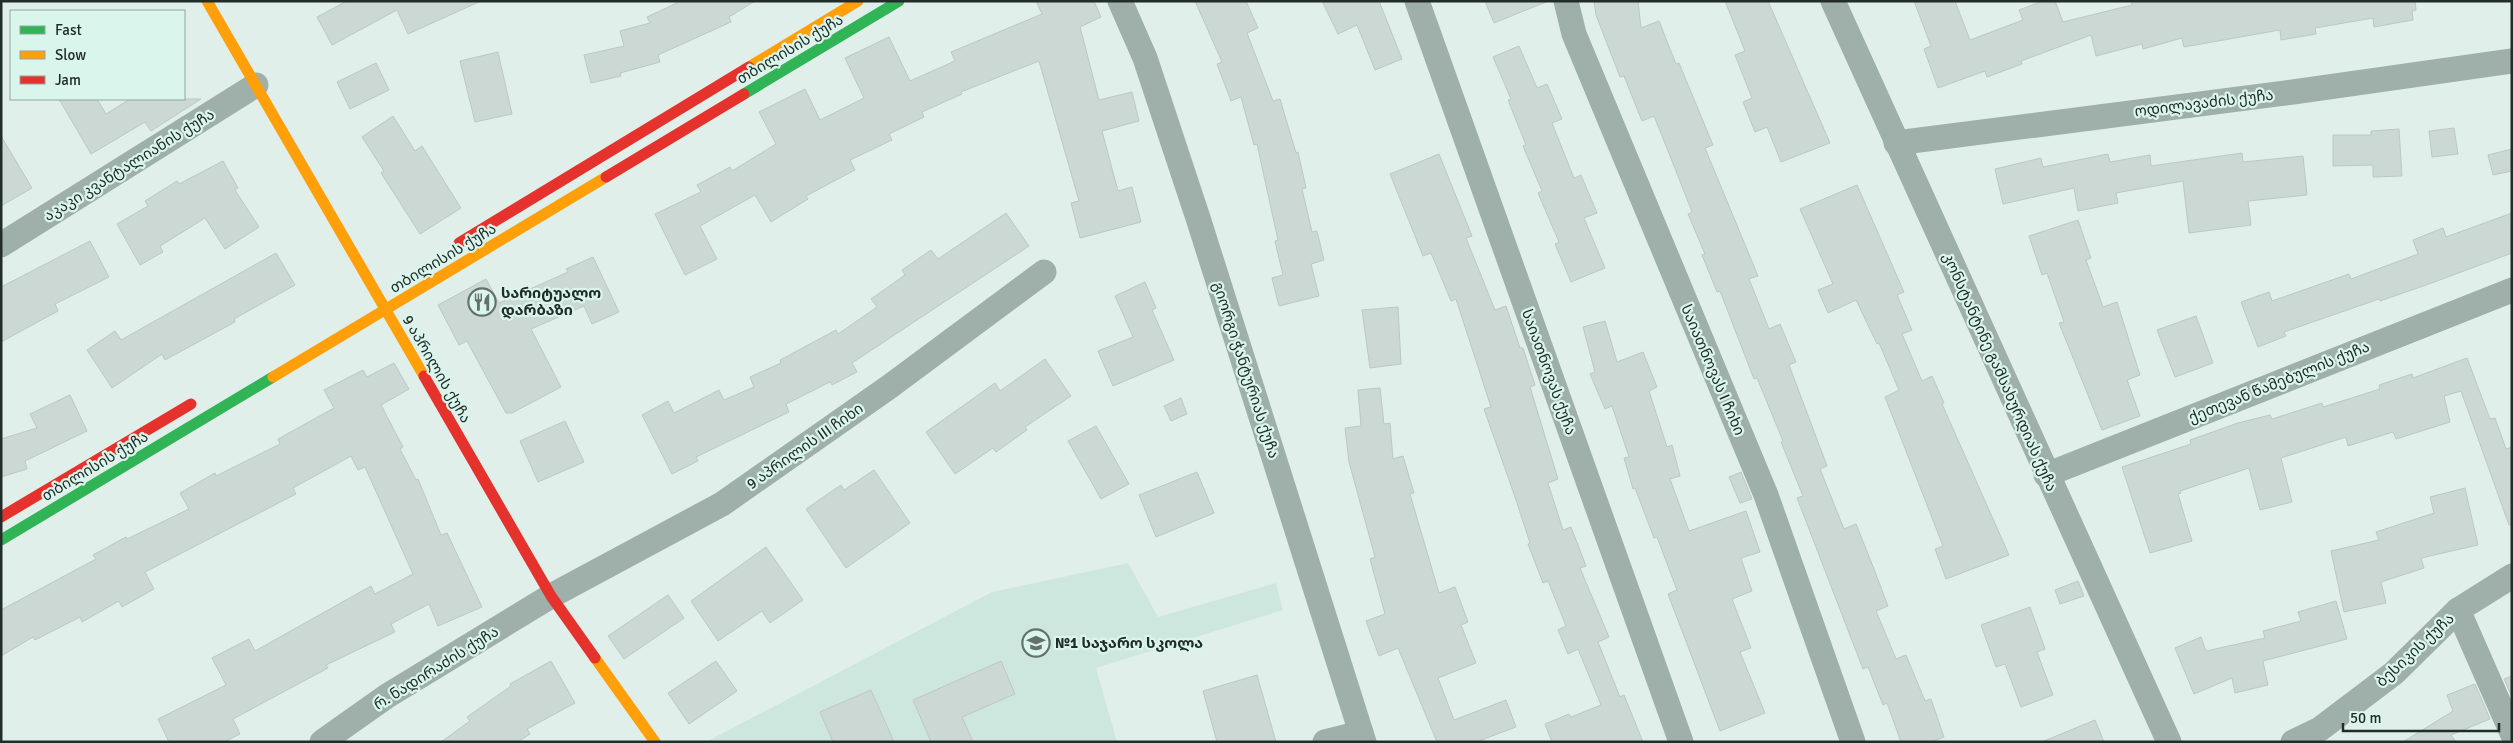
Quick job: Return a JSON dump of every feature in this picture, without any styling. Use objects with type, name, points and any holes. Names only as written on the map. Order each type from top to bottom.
[{"type":"street","name":"9 აპრილის ქუჩა","points":[[208,1],[551,596],[655,742]]},
{"type":"street","name":"თბილისის ქუჩა","points":[[452,247],[858,1]]},
{"type":"street","name":"თბილისის ქუჩა","points":[[1,540],[899,1]]},
{"type":"street","name":"გიორგი ჭანტურიას ქუჩა","points":[[1120,1],[1145,58],[1198,218],[1362,738]]},
{"type":"street","name":"საიათნოვას ქუჩა","points":[[1417,1],[1681,742]]},
{"type":"street","name":"საიათნოვას I ჩიხი","points":[[1566,1],[1574,34],[1766,495],[1853,742]]},
{"type":"street","name":"კონსტანტინე გამსახურდიას ქუჩა","points":[[1833,1],[2046,475],[2169,742]]},
{"type":"street","name":"ოდილავაძის ქუჩა","points":[[1896,143],[2292,92],[2512,61]]},
{"type":"street","name":"აკაკი კვანტალიანის ქუჩა","points":[[1,245],[256,86]]},
{"type":"street","name":"9 აპრილის III ჩიხი","points":[[551,596],[722,504],[889,387],[1044,272]]},
{"type":"street","name":"ქეთევან წამებულის ქუჩა","points":[[2046,475],[2512,290]]},
{"type":"street","name":"თბილისის ქუჩა","points":[[1,517],[197,400]]},
{"type":"street","name":"ბესიკის ქუჩა","points":[[2294,742],[2320,729],[2394,673],[2458,610],[2512,576]]},
{"type":"street","name":"რ. ნადირაძის ქუჩა","points":[[322,742],[387,696],[551,596]]},
{"type":"street","points":[[2458,610],[2512,733]]},
{"type":"street","points":[[1324,742],[1362,738]]},
{"type":"shaded area","name":"№1 საჯარო სკოლა","points":[[1128,563],[1158,617],[1276,583],[1283,610],[1096,668],[1117,742],[706,742],[992,592]]},
{"type":"building","points":[[347,1],[481,1],[408,34],[397,10],[332,45],[317,17]]},
{"type":"building","points":[[681,1],[755,1],[729,17],[731,22],[658,55],[660,62],[620,73],[621,76],[591,83],[584,55],[624,46],[620,31],[650,23],[647,17]]},
{"type":"building","points":[[1036,1],[1094,1],[1101,17],[1080,27],[1099,100],[1132,92],[1139,121],[1102,131],[1118,191],[1132,187],[1141,222],[1080,238],[1071,203],[1079,201],[1039,61],[961,92],[962,94],[922,112],[924,117],[889,134],[892,140],[850,160],[855,170],[806,196],[808,199],[771,222],[755,195],[700,226],[717,259],[685,275],[655,214],[701,192],[697,185],[730,167],[732,171],[776,144],[759,112],[805,89],[820,120],[864,98],[845,58],[889,37],[910,81],[955,61],[951,52],[1042,14]]},
{"type":"building","points":[[1195,1],[1246,1],[1258,28],[1247,33],[1273,101],[1280,99],[1296,153],[1298,152],[1306,188],[1302,189],[1312,232],[1317,231],[1324,260],[1311,264],[1319,296],[1279,306],[1272,278],[1283,275],[1275,241],[1278,240],[1257,144],[1254,145],[1241,97],[1231,101],[1217,64],[1222,62]]},
{"type":"building","points":[[1322,1],[1379,1],[1402,59],[1375,70],[1357,25],[1338,34]]},
{"type":"building","points":[[1485,1],[1546,1],[1546,2],[1494,23]]},
{"type":"building","points":[[1594,1],[1638,1],[1641,28],[1659,21],[1676,64],[1679,63],[1713,145],[1705,148],[1758,276],[1749,279],[1769,329],[1780,324],[1796,362],[1789,365],[1827,466],[1820,469],[1844,529],[1856,524],[1888,606],[1876,611],[1896,659],[1906,655],[1925,701],[1931,699],[1944,737],[1931,742],[1901,742],[1887,703],[1883,705],[1868,667],[1863,669],[1797,498],[1803,496],[1781,442],[1783,441],[1757,378],[1754,379],[1720,291],[1717,292],[1702,255],[1705,254],[1688,214],[1692,212],[1654,116],[1642,121],[1624,76],[1620,77],[1596,15]]},
{"type":"building","points":[[1725,1],[1768,1],[1830,143],[1781,162],[1767,127],[1755,132],[1743,102],[1752,98],[1735,55],[1745,51]]},
{"type":"building","points":[[1914,1],[1955,1],[1970,40],[2023,20],[2019,10],[2043,1],[2055,1],[2063,22],[2132,5],[2131,1],[2415,1],[2416,10],[2412,11],[2413,20],[2374,27],[2373,18],[2315,28],[2316,34],[2281,40],[2280,30],[2184,47],[2182,38],[2143,49],[2142,44],[2096,56],[2091,35],[2021,61],[2022,64],[1987,77],[1985,71],[1938,88],[1924,49],[1931,46]]},
{"type":"building","points":[[1519,46],[1537,88],[1547,84],[1562,119],[1552,123],[1574,178],[1581,175],[1597,213],[1584,218],[1605,268],[1571,282],[1555,244],[1559,242],[1538,193],[1542,191],[1523,146],[1526,145],[1508,100],[1511,99],[1493,57]]},
{"type":"building","points":[[498,52],[512,114],[475,122],[460,61]]},
{"type":"building","points":[[376,63],[389,90],[350,109],[337,82]]},
{"type":"building","points":[[201,99],[151,131],[145,122],[91,154],[60,100],[98,100],[106,114],[128,100]]},
{"type":"building","points":[[393,116],[415,151],[422,146],[461,208],[420,234],[381,173],[384,171],[362,137]]},
{"type":"building","points":[[2454,128],[2458,154],[2432,157],[2429,131]]},
{"type":"building","points":[[2399,129],[2402,176],[2373,177],[2373,165],[2333,166],[2333,135],[2371,135],[2371,131]]},
{"type":"building","points":[[1,136],[32,188],[1,206]]},
{"type":"building","points":[[2512,149],[2512,171],[2493,175],[2488,155]]},
{"type":"building","points":[[2242,153],[2243,162],[2303,156],[2307,195],[2248,201],[2251,225],[2189,233],[2183,181],[2116,193],[2118,203],[2078,211],[2074,188],[2003,204],[1995,169],[2041,158],[2043,167],[2108,154],[2110,162],[2150,155],[2151,166]]},
{"type":"building","points":[[1439,154],[1472,236],[1466,238],[1495,310],[1506,306],[1520,348],[1523,348],[1535,385],[1530,387],[1558,479],[1548,483],[1563,530],[1571,527],[1586,566],[1580,568],[1609,637],[1598,642],[1620,697],[1624,695],[1643,742],[1552,742],[1545,724],[1569,714],[1571,717],[1601,705],[1578,649],[1568,654],[1558,630],[1566,626],[1548,581],[1543,583],[1528,544],[1530,543],[1484,409],[1491,407],[1456,299],[1451,301],[1431,253],[1423,256],[1390,174]]},
{"type":"building","points":[[223,161],[238,188],[235,190],[259,227],[225,249],[205,218],[160,246],[163,252],[140,265],[117,224],[148,206],[145,201],[177,181],[179,184]]},
{"type":"building","points":[[1857,185],[1904,292],[1897,295],[1912,330],[1902,334],[1922,381],[1932,376],[1944,403],[1942,404],[2009,555],[1946,579],[1935,549],[1943,546],[1885,397],[1899,390],[1879,343],[1877,344],[1856,300],[1828,313],[1818,290],[1833,284],[1800,209]]},
{"type":"building","points":[[1006,213],[1029,246],[852,363],[857,372],[832,385],[830,382],[786,404],[789,412],[696,457],[698,461],[672,474],[642,415],[668,401],[674,413],[719,390],[724,400],[754,387],[750,377],[781,363],[780,360],[836,330],[838,334],[877,307],[871,299],[905,275],[902,270],[931,250],[938,259]]},
{"type":"building","points":[[2512,213],[2512,253],[2380,301],[2379,299],[2284,332],[2286,336],[2258,347],[2241,302],[2269,292],[2272,301],[2349,274],[2351,279],[2418,254],[2413,240],[2443,228],[2446,237]]},
{"type":"building","points":[[2078,220],[2091,258],[2086,260],[2103,307],[2117,302],[2140,375],[2127,380],[2140,416],[2102,430],[2059,323],[2064,322],[2047,273],[2042,275],[2029,236]]},
{"type":"building","points":[[90,241],[109,277],[55,304],[58,311],[1,342],[1,287]]},
{"type":"building","points":[[276,253],[295,285],[234,319],[235,322],[165,360],[162,354],[112,388],[87,350],[115,331],[121,340]]},
{"type":"building","points":[[593,257],[619,312],[592,324],[584,306],[531,329],[561,387],[512,413],[506,413],[467,341],[459,345],[438,305],[486,279],[499,303],[568,272],[566,269]]},
{"type":"building","points":[[1145,282],[1156,308],[1152,310],[1174,360],[1113,386],[1098,351],[1133,337],[1115,296]]},
{"type":"building","points":[[1398,307],[1401,364],[1370,368],[1362,310]]},
{"type":"building","points":[[2196,316],[2213,363],[2175,377],[2157,330]]},
{"type":"building","points":[[1605,321],[1617,362],[1643,352],[1657,387],[1649,391],[1667,447],[1672,445],[1680,476],[1670,479],[1689,531],[1746,511],[1760,552],[1741,558],[1752,591],[1732,599],[1751,648],[1740,652],[1765,713],[1720,731],[1668,594],[1677,590],[1657,537],[1654,538],[1635,488],[1633,489],[1624,458],[1629,457],[1612,406],[1605,409],[1590,374],[1595,372],[1583,327]]},
{"type":"building","points":[[2467,358],[2490,419],[2495,418],[2506,449],[2512,447],[2512,525],[2509,525],[2461,391],[2444,396],[2450,422],[2396,439],[2393,432],[2348,446],[2346,437],[2281,458],[2292,502],[2260,510],[2249,468],[2180,491],[2181,493],[2178,494],[2192,541],[2150,553],[2122,467],[2191,444],[2190,440],[2238,423],[2270,415],[2272,419],[2322,403],[2323,407],[2380,389],[2379,385],[2412,374],[2413,378]]},
{"type":"building","points":[[1045,359],[1071,396],[1025,427],[1027,430],[996,452],[993,448],[955,474],[926,432],[995,383],[1000,391]]},
{"type":"building","points":[[394,363],[409,389],[381,405],[403,447],[400,449],[416,480],[418,479],[441,535],[447,533],[482,607],[438,626],[429,604],[391,624],[395,632],[326,665],[328,668],[233,719],[240,734],[224,742],[169,742],[158,719],[226,685],[212,658],[249,639],[255,651],[371,586],[375,594],[413,574],[365,467],[358,470],[351,456],[293,488],[296,494],[145,572],[154,589],[122,607],[119,601],[82,622],[80,617],[35,640],[33,637],[1,656],[1,610],[96,559],[93,555],[126,537],[127,539],[189,509],[180,493],[215,473],[216,476],[280,444],[278,439],[334,408],[324,390],[363,370],[367,377]]},
{"type":"building","points":[[1380,388],[1384,424],[1390,423],[1393,459],[1403,456],[1414,493],[1410,494],[1439,593],[1455,587],[1468,622],[1461,625],[1476,663],[1438,678],[1454,720],[1506,700],[1516,727],[1476,742],[1437,742],[1398,648],[1379,656],[1366,621],[1385,614],[1370,559],[1375,557],[1349,462],[1345,428],[1361,426],[1358,390]]},
{"type":"building","points":[[70,395],[87,431],[25,461],[27,469],[1,477],[1,439],[37,428],[30,414]]},
{"type":"building","points":[[1181,398],[1187,414],[1171,421],[1164,406]]},
{"type":"building","points":[[565,421],[584,462],[538,482],[520,441]]},
{"type":"building","points":[[1096,426],[1129,484],[1101,499],[1068,441]]},
{"type":"building","points":[[874,470],[910,523],[846,568],[806,509],[841,485],[844,490]]},
{"type":"building","points":[[1197,472],[1214,513],[1156,537],[1139,495]]},
{"type":"building","points":[[1741,472],[1752,499],[1740,503],[1729,477]]},
{"type":"building","points":[[2465,488],[2478,545],[2421,558],[2424,568],[2381,582],[2386,603],[2344,612],[2331,551],[2379,540],[2376,532],[2434,513],[2430,497]]},
{"type":"building","points":[[766,547],[803,600],[770,623],[762,611],[718,641],[691,601]]},
{"type":"building","points":[[2078,581],[2084,596],[2060,604],[2055,590]]},
{"type":"building","points":[[668,595],[684,618],[624,659],[608,636]]},
{"type":"building","points":[[2336,601],[2347,639],[2263,661],[2268,685],[2235,693],[2232,678],[2194,694],[2175,648],[2201,637],[2206,651],[2265,638],[2263,631],[2301,621],[2298,612]]},
{"type":"building","points":[[2030,607],[2045,649],[2037,652],[2053,695],[2021,707],[2005,664],[1996,667],[1981,625]]},
{"type":"building","points":[[551,661],[575,703],[527,729],[530,734],[518,742],[441,742],[470,721],[467,717],[511,686],[510,684]]},
{"type":"building","points":[[716,661],[737,691],[689,724],[668,693]]},
{"type":"building","points":[[1001,661],[1015,694],[962,717],[973,742],[931,742],[913,700]]},
{"type":"building","points":[[1257,675],[1276,742],[1217,742],[1203,691]]},
{"type":"building","points":[[2512,676],[2512,697],[2504,679]]},
{"type":"building","points":[[2475,684],[2490,719],[2451,735],[2456,742],[2403,742],[2453,711],[2447,695]]},
{"type":"building","points":[[871,690],[894,742],[833,742],[820,712]]},
{"type":"building","points":[[2095,720],[2104,742],[2044,742],[2044,741]]},
{"type":"traffic: fast","points":[[744,94],[899,1]]},
{"type":"traffic: fast","points":[[1,540],[273,377]]},
{"type":"traffic: slow","points":[[207,1],[424,376]]},
{"type":"traffic: slow","points":[[749,67],[858,1]]},
{"type":"traffic: slow","points":[[273,377],[606,177]]},
{"type":"traffic: slow","points":[[595,658],[655,742]]},
{"type":"traffic: jam","points":[[459,243],[749,67]]},
{"type":"traffic: jam","points":[[606,177],[744,94]]},
{"type":"traffic: jam","points":[[424,376],[551,596],[595,658]]},
{"type":"traffic: jam","points":[[1,517],[191,404]]},
{"type":"place","name":"სარიტუალო დარბაზი","points":[[482,302]]},
{"type":"place","name":"№1 საჯარო სკოლა","points":[[1036,643]]}]
